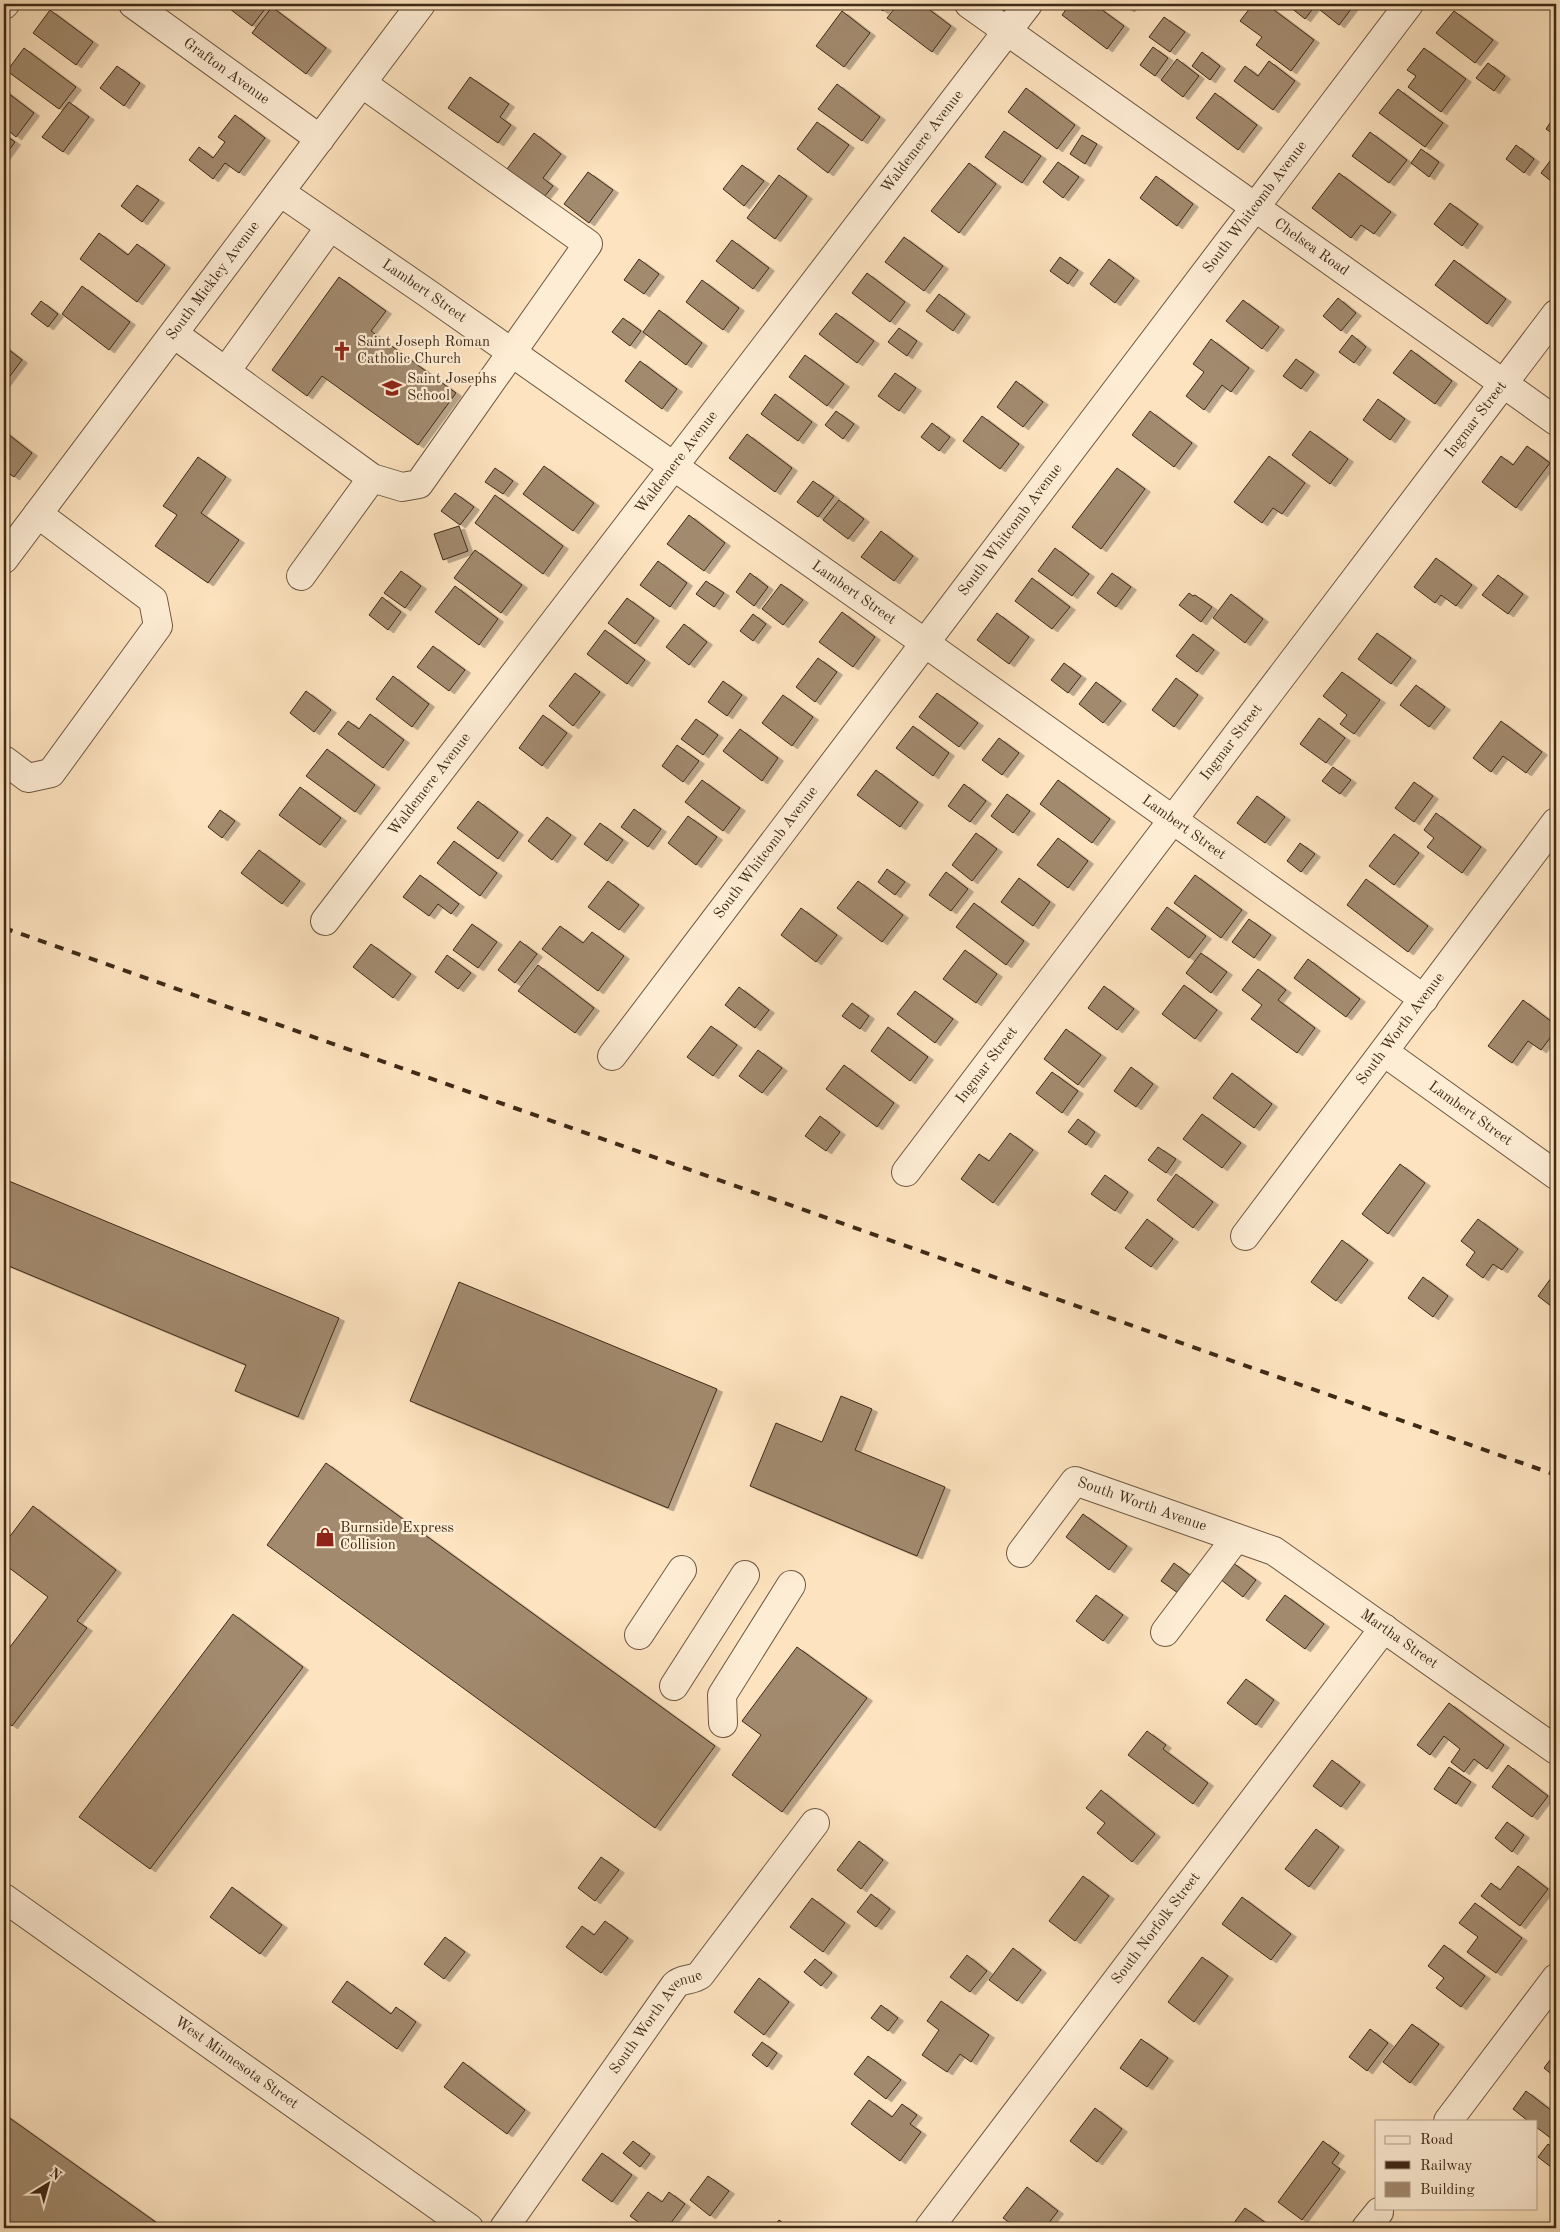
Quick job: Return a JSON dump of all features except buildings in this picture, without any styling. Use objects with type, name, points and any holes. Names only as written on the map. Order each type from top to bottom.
[{"type":"street","name":"Grafton Avenue","points":[[134,4],[320,139]]},
{"type":"street","name":"South Mickley Avenue","points":[[4,559],[422,4]]},
{"type":"street","name":"Chelsea Road","points":[[968,4],[1556,421]]},
{"type":"street","name":"Waldemere Avenue","points":[[325,921],[1028,4]]},
{"type":"street","name":"South Whitcomb Avenue","points":[[612,1056],[1255,209],[1408,4]]},
{"type":"street","points":[[174,334],[372,478],[402,487],[419,484],[588,244],[363,84]]},
{"type":"street","name":"Lambert Street","points":[[280,192],[925,643],[1424,1000]]},
{"type":"street","points":[[226,371],[330,227]]},
{"type":"street","name":"Ingmar Street","points":[[906,1172],[1556,314]]},
{"type":"street","points":[[301,576],[372,478]]},
{"type":"street","points":[[4,760],[28,778],[51,773],[158,626],[153,600],[38,514]]},
{"type":"street","name":"South Worth Avenue","points":[[1245,1236],[1556,822]]},
{"type":"street","name":"Lambert Street","points":[[1384,1052],[1556,1175]]},
{"type":"street","name":"South Worth Avenue","points":[[1021,1553],[1075,1481],[1236,1538]]},
{"type":"street","points":[[1165,1632],[1236,1538]]},
{"type":"street","name":"Martha Street","points":[[1236,1538],[1274,1551],[1556,1750]]},
{"type":"street","points":[[639,1635],[682,1570]]},
{"type":"street","points":[[674,1686],[745,1575]]},
{"type":"street","points":[[724,1723],[722,1694],[791,1585]]},
{"type":"street","name":"South Norfolk Street","points":[[929,2228],[1384,1628]]},
{"type":"street","name":"South Worth Avenue","points":[[504,2228],[676,1985],[680,1981],[694,1979],[700,1975],[815,1823]]},
{"type":"street","name":"West Minnesota Street","points":[[4,1898],[469,2228]]},
{"type":"street","points":[[1449,2120],[1556,1978]]},
{"type":"railway","points":[[4,928],[1556,1475]]},
{"type":"place","name":"Saint Joseph Roman Catholic Church","points":[[342,351]]},
{"type":"place","name":"Saint Josephs School","points":[[392,388]]},
{"type":"place","name":"Burnside Express Collision","points":[[325,1537]]}]
